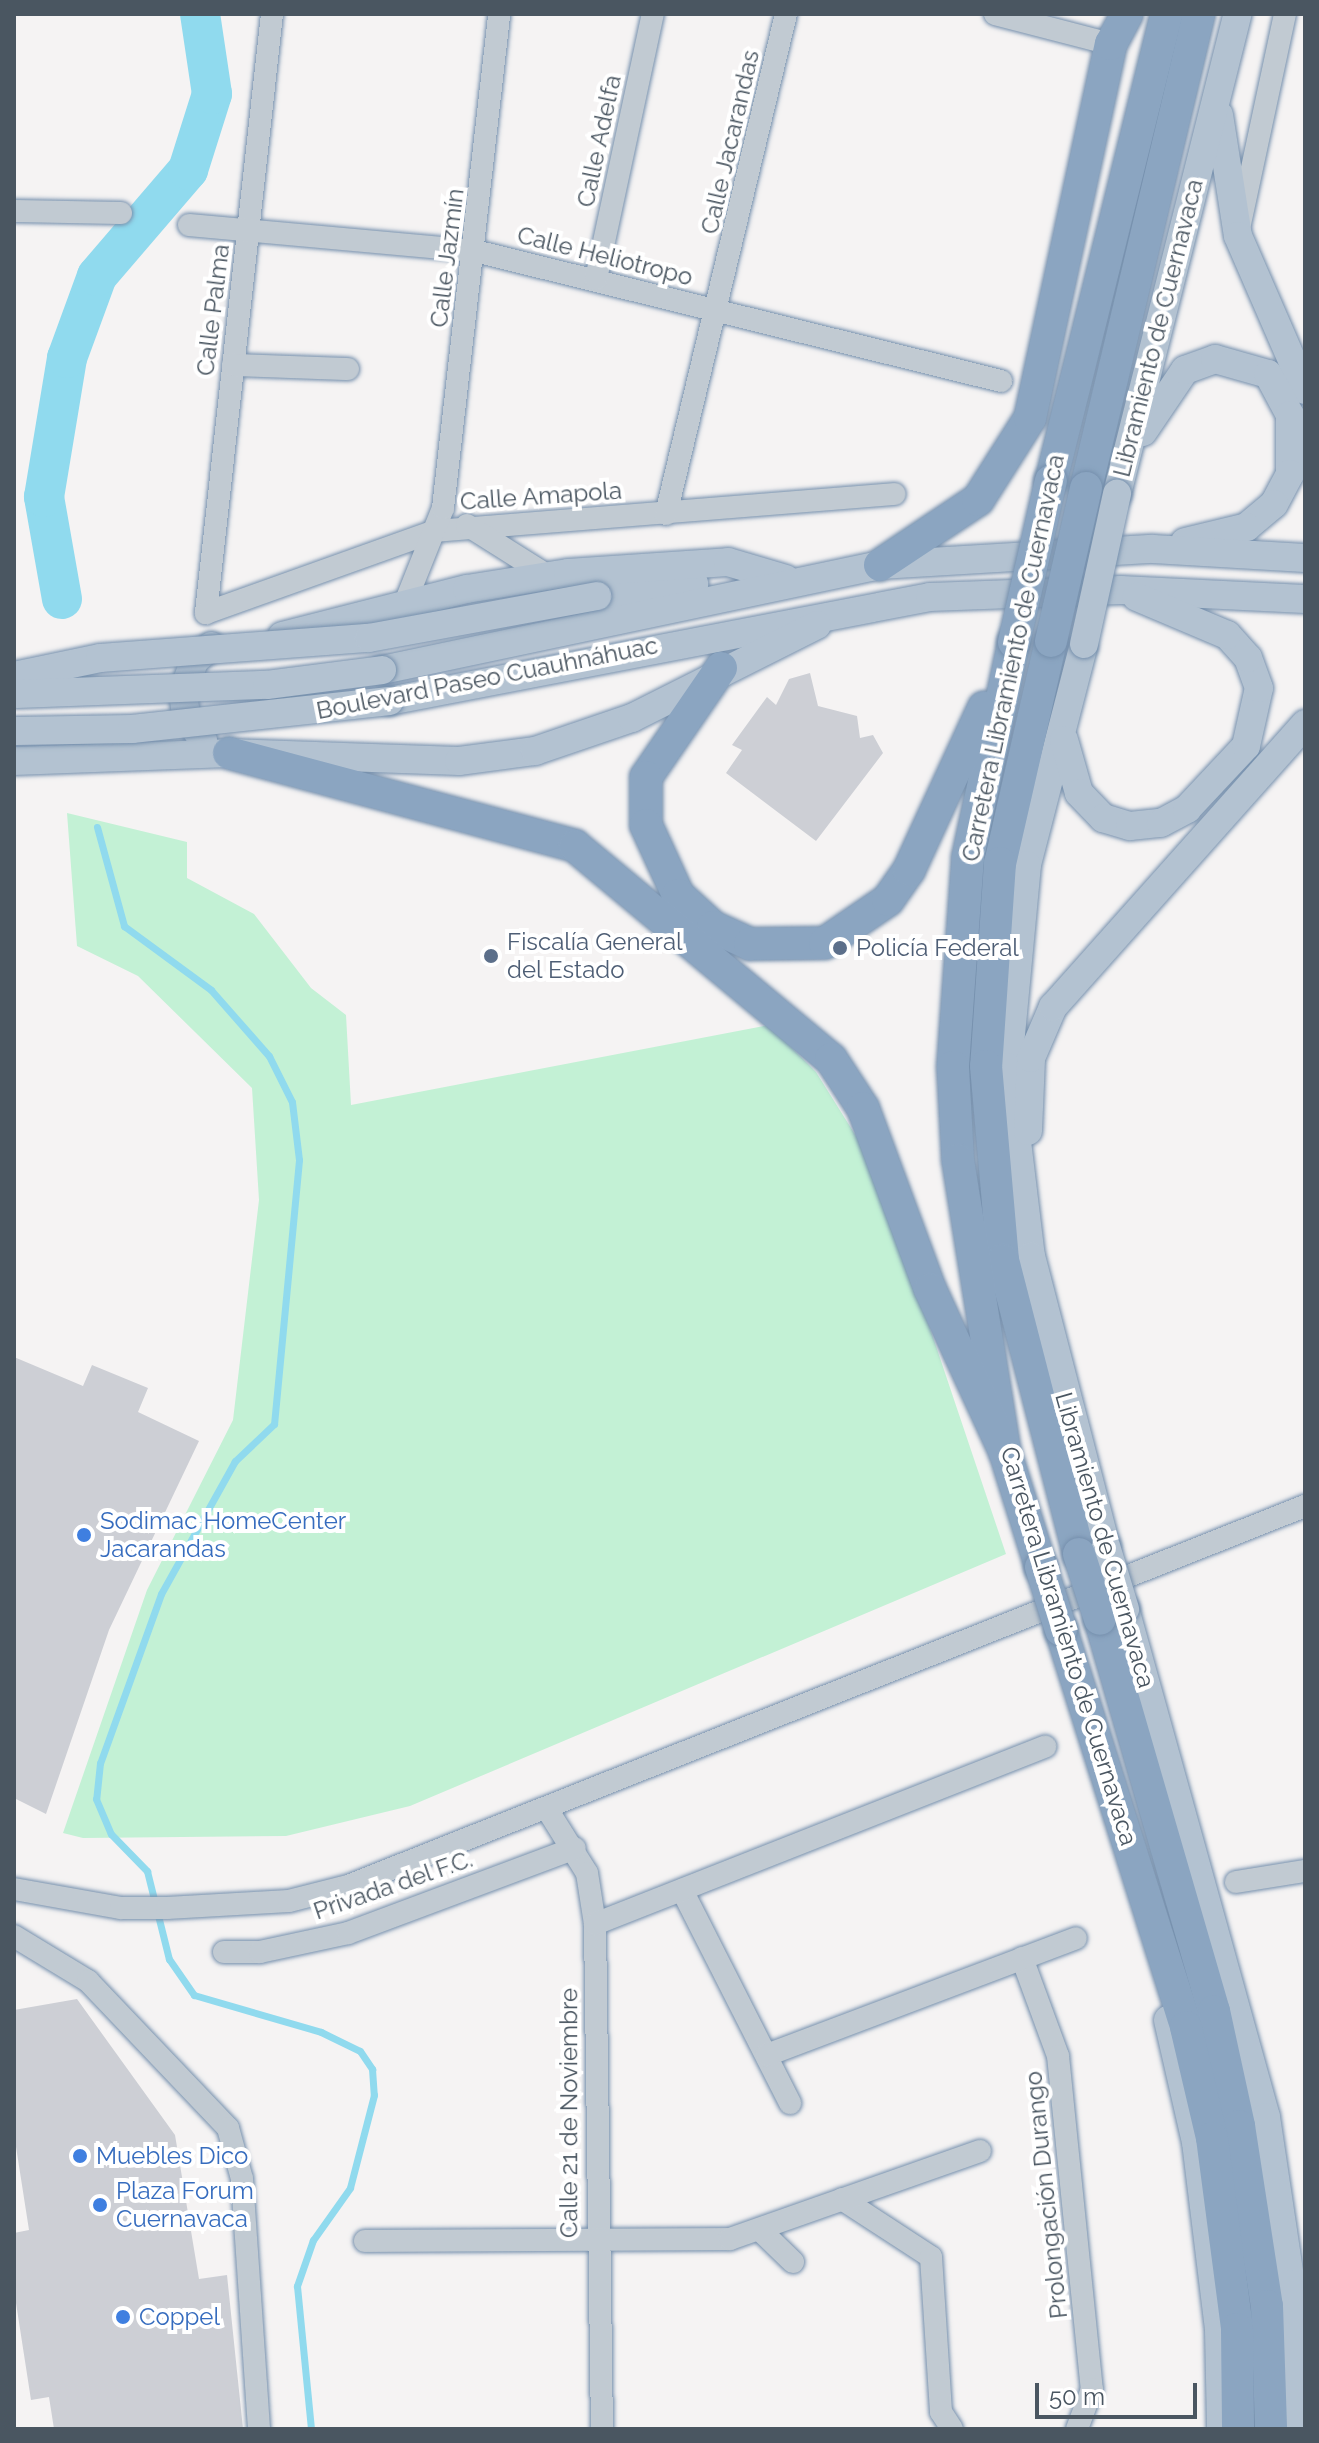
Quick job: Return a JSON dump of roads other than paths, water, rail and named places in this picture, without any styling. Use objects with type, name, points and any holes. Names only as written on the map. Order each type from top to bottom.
[{"type":"highway","points":[[880,565],[978,500],[1030,418],[1114,29],[1127,14]]},
{"type":"highway","name":"Carretera Libramiento de Cuernavaca","points":[[1167,14],[1051,481],[968,857],[953,1067],[958,1160],[1005,1452],[1186,2027],[1212,2138],[1237,2329],[1238,2429]]},
{"type":"highway","name":"Carretera Libramiento de Cuernavaca","points":[[1199,14],[1108,484],[1051,642],[1000,863],[986,1066],[1003,1260],[1112,1614],[1214,2011],[1239,2126],[1267,2306],[1271,2429]]},
{"type":"highway","points":[[721,668],[646,777],[646,825],[678,895],[713,927],[750,944],[791,949],[825,943],[888,900],[909,870],[1014,642]]},
{"type":"highway","points":[[229,753],[575,846],[831,1059],[868,1120],[930,1289],[1005,1452]]},
{"type":"main road","name":"Libramiento de Cuernavaca","points":[[1092,1550],[1031,1256],[1014,1154],[1012,973],[1027,865],[1084,646],[1108,484],[1238,14]]},
{"type":"main road","points":[[1218,92],[1225,191],[1238,236],[1305,390]]},
{"type":"main road","points":[[1108,484],[1162,396],[1185,370],[1215,359],[1268,374],[1290,415],[1290,474],[1274,504],[1247,527],[1153,549]]},
{"type":"main road","points":[[1153,549],[1305,558]]},
{"type":"main road","name":"Boulevard Paseo Cuauhnáhuac","points":[[14,692],[267,685],[382,670],[786,580],[880,565],[1153,549]]},
{"type":"main road","name":"Boulevard Paseo Cuauhnáhuac","points":[[14,675],[211,646],[405,603],[548,576],[728,562],[786,580]]},
{"type":"main road","points":[[14,675],[115,656],[369,638],[597,596],[786,580]]},
{"type":"main road","points":[[1063,728],[1066,767],[1079,793],[1103,818],[1130,826],[1161,823],[1187,809],[1246,746],[1259,688],[1248,658],[1227,635],[1121,590]]},
{"type":"main road","name":"Boulevard Paseo Cuauhnáhuac","points":[[14,731],[132,729],[389,701],[862,605],[1121,590],[1305,599]]},
{"type":"main road","name":"Boulevard Paseo Cuauhnáhuac","points":[[21,766],[229,753],[420,761],[535,751],[632,718],[721,668],[862,605]]},
{"type":"main road","points":[[211,646],[188,671],[183,704],[198,736],[229,753]]},
{"type":"main road","points":[[14,692],[78,680],[100,663]]},
{"type":"main road","points":[[1031,1256],[1031,1058],[1053,1007],[1305,724]]},
{"type":"main road","name":"Libramiento de Cuernavaca","points":[[1112,1614],[1266,2117],[1291,2284],[1296,2429]]},
{"type":"main road","points":[[1061,1630],[1196,2142],[1219,2330],[1221,2429]]},
{"type":"street","name":"Calle Palma","points":[[206,613],[272,14]]},
{"type":"street","name":"Calle Jazmín","points":[[405,603],[443,508],[475,251],[499,14]]},
{"type":"street","name":"Calle Adelfa","points":[[596,279],[653,14]]},
{"type":"street","name":"Calle Jacarandas","points":[[666,514],[718,311],[786,14]]},
{"type":"street","points":[[995,14],[1114,29]]},
{"type":"street","points":[[1238,236],[1285,14]]},
{"type":"street","points":[[14,211],[121,213]]},
{"type":"street","name":"Calle Heliotropo","points":[[189,225],[475,251],[1001,381]]},
{"type":"street","points":[[233,365],[348,369]]},
{"type":"street","name":"Calle Amapola","points":[[206,613],[435,531],[467,526],[666,514],[895,494]]},
{"type":"street","points":[[443,508],[548,576]]},
{"type":"street","points":[[14,1889],[121,1908],[289,1901],[547,1809],[1305,1506]]},
{"type":"street","points":[[595,1924],[1045,1747]]},
{"type":"street","name":"Calle 21 de Noviembre","points":[[547,1809],[575,1848],[595,1924],[595,2242],[602,2429]]},
{"type":"street","name":"Privada del F.C.","points":[[224,1952],[260,1952],[348,1933],[575,1848]]},
{"type":"street","points":[[1236,1882],[1305,1871]]},
{"type":"street","points":[[682,1890],[790,2103]]},
{"type":"street","points":[[14,1936],[88,1981],[228,2128],[242,2179],[259,2429]]},
{"type":"street","points":[[767,2055],[1076,1938]]},
{"type":"street","name":"Prolongación Durango","points":[[1022,1958],[1058,2056],[1092,2389],[1077,2429]]},
{"type":"street","points":[[365,2241],[730,2239],[980,2151]]},
{"type":"street","points":[[842,2199],[931,2257],[941,2412],[952,2429]]},
{"type":"street","points":[[760,2230],[793,2262]]},
{"type":"waterway","points":[[62,599],[44,497],[67,358],[97,276],[188,170],[212,94],[200,14]]},
{"type":"waterway","points":[[97,827],[124,926],[211,990],[269,1056],[292,1102],[299,1160],[274,1424],[235,1461],[161,1594],[100,1763],[96,1799],[111,1834],[147,1871],[169,1959],[194,1995],[321,2032],[360,2051],[372,2069],[374,2095],[350,2188],[313,2240],[297,2286],[311,2429]]},
{"type":"place","name":"Policía Federal","points":[[840,948]]},
{"type":"place","name":"Fiscalía General del Estado","points":[[491,956]]},
{"type":"place","name":"Sodimac HomeCenter Jacarandas","points":[[84,1535]]},
{"type":"place","name":"Muebles Dico","points":[[80,2156]]},
{"type":"place","name":"Plaza Forum Cuernavaca","points":[[100,2205]]},
{"type":"place","name":"Coppel","points":[[123,2317]]}]
